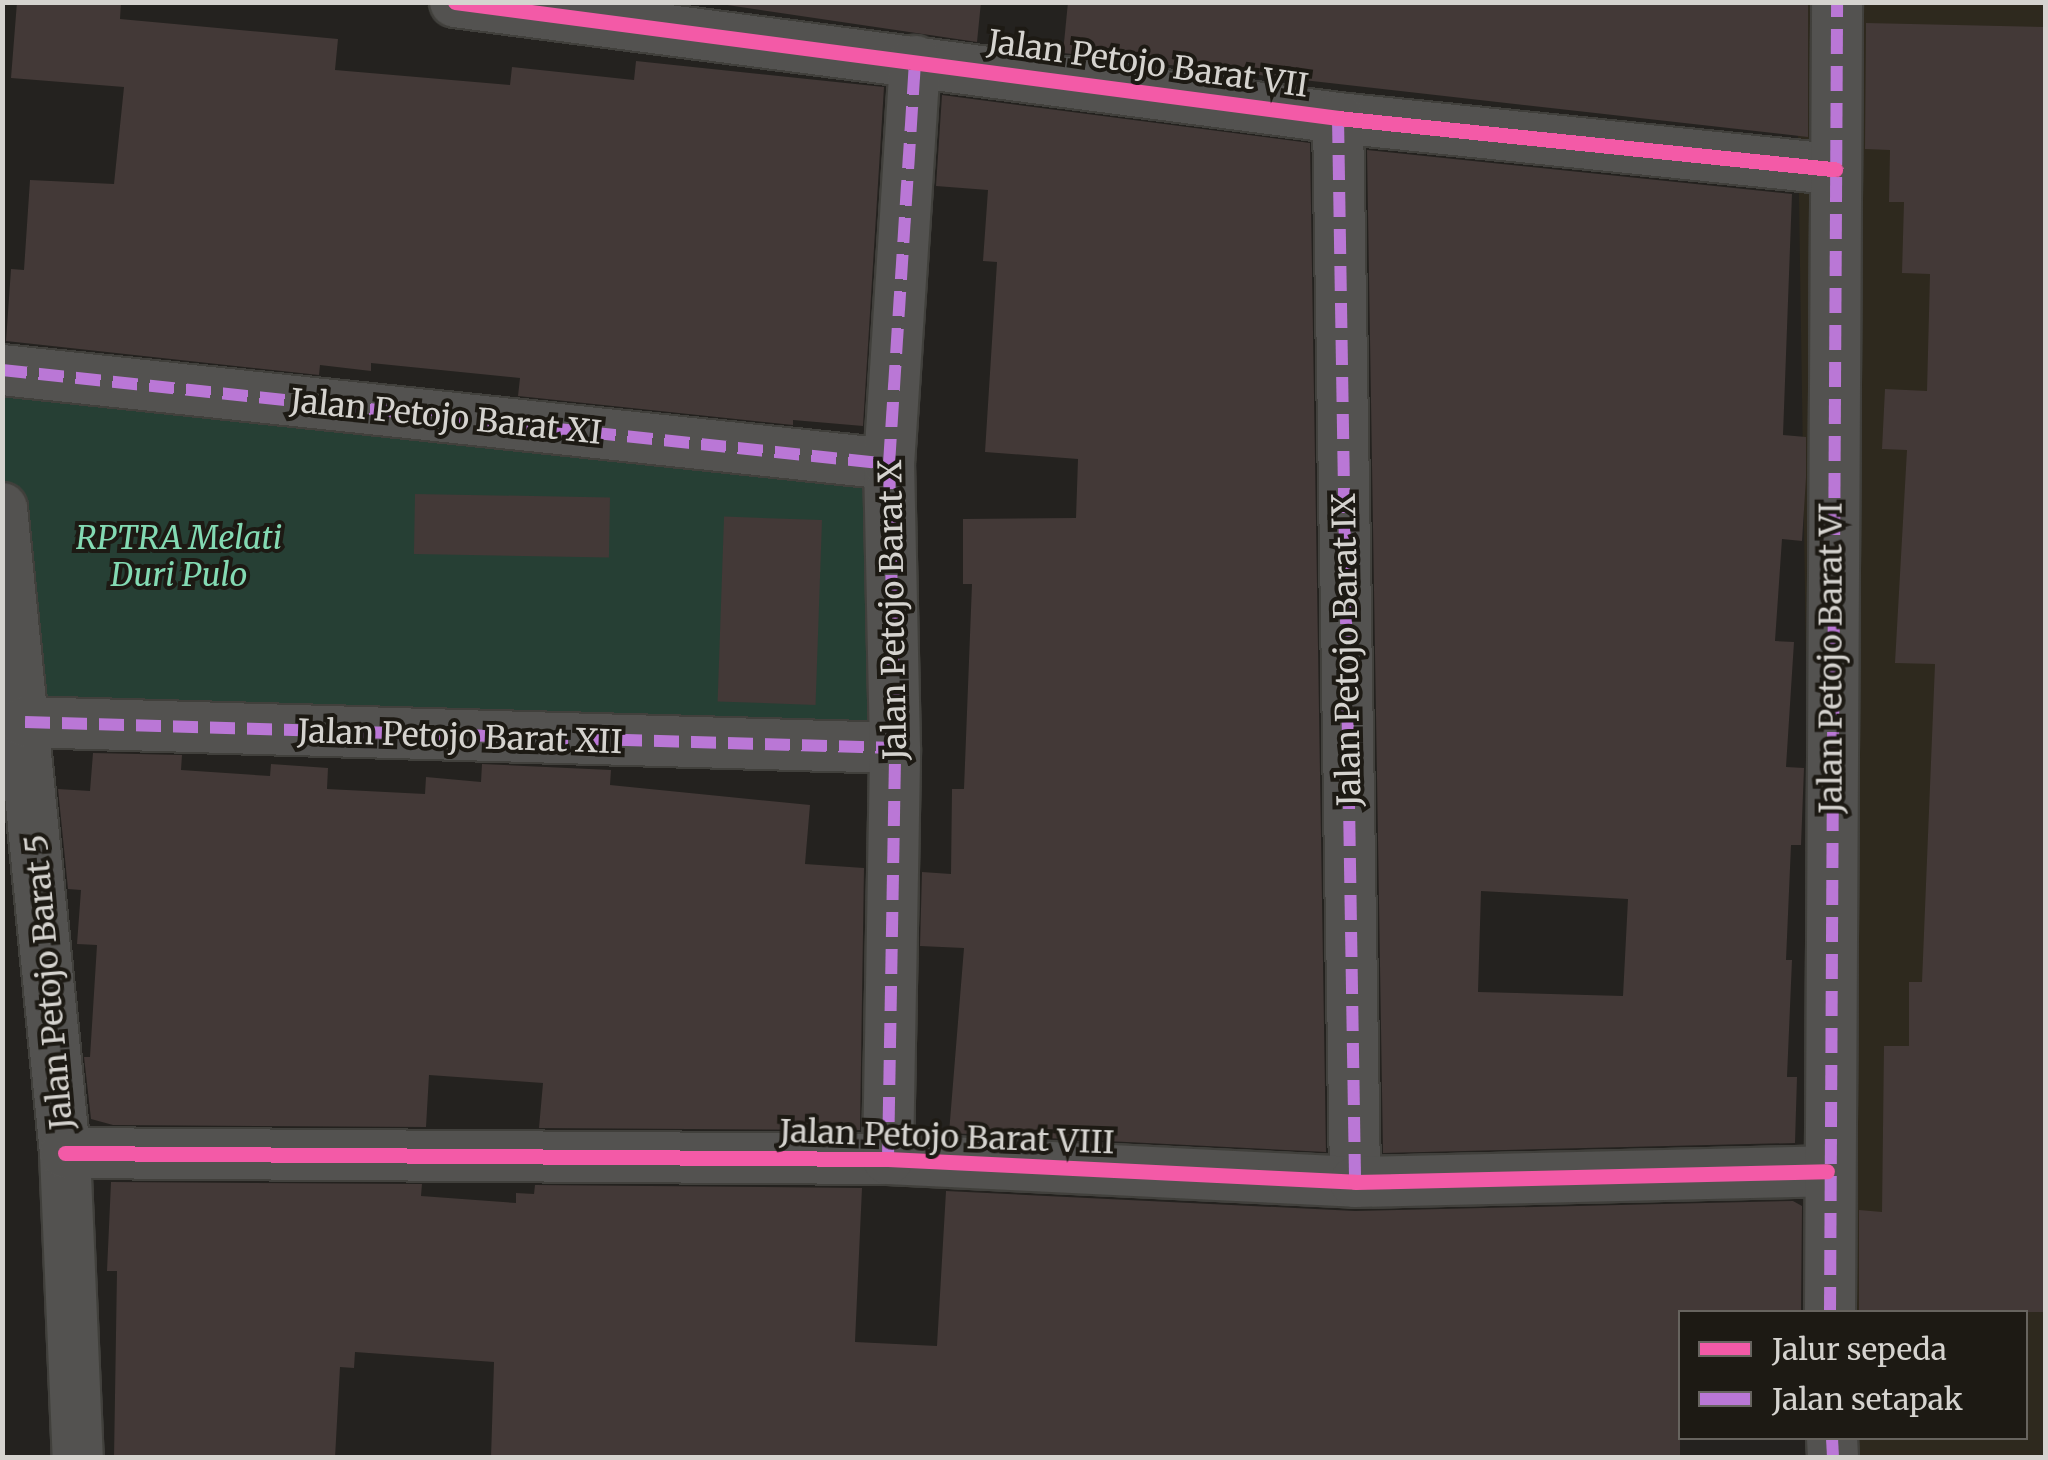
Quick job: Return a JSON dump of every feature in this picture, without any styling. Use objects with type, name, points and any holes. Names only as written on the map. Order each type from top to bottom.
[{"type":"street","name":"Jalan Petojo Barat VII","points":[[454,2],[1338,118],[1835,169]]},
{"type":"street","name":"Jalan Petojo Barat VI","points":[[1830,1310],[1827,1171],[1837,2]]},
{"type":"street","name":"Jalan Petojo Barat X","points":[[888,1159],[895,748],[889,464],[914,61]]},
{"type":"street","name":"Jalan Petojo Barat IX","points":[[1338,118],[1355,1182]]},
{"type":"street","name":"Jalan Petojo Barat XI","points":[[2,370],[889,464]]},
{"type":"street","name":"Jalan Petojo Barat 5","points":[[2,508],[26,722],[64,1153],[78,1458]]},
{"type":"street","name":"Jalan Petojo Barat XII","points":[[26,722],[895,748]]},
{"type":"street","name":"Jalan Petojo Barat VIII","points":[[64,1153],[888,1159],[1355,1182],[1827,1171]]},
{"type":"shaded area","points":[[1796,3],[2045,3],[2045,1457],[1818,1457],[1818,1440],[2028,1440],[2028,1310],[1816,1310]]},
{"type":"green space","name":"RPTRA Melati Duri Pulo","points":[[2,370],[889,464],[895,748],[25,722],[3,509]]},
{"type":"building","points":[[17,2],[121,2],[120,19],[338,39],[335,70],[510,85],[512,67],[634,80],[636,61],[884,87],[863,426],[793,420],[793,425],[518,396],[520,378],[371,363],[371,371],[320,365],[319,375],[6,341],[11,269],[24,270],[30,180],[114,184],[124,87],[11,78]]},
{"type":"building","points":[[707,2],[981,2],[977,42]]},
{"type":"building","points":[[1068,2],[1808,2],[1808,137],[1063,53]]},
{"type":"building","points":[[1866,23],[2046,27],[2046,1312],[1859,1310],[1859,1210],[1882,1212],[1884,1046],[1909,1046],[1909,982],[1922,982],[1935,664],[1895,663],[1907,450],[1882,449],[1885,389],[1927,391],[1930,274],[1902,273],[1904,202],[1889,202],[1890,150],[1865,149]]},
{"type":"building","points":[[942,95],[1310,143],[1326,1152],[949,1133],[964,948],[920,946],[922,872],[951,874],[952,789],[964,789],[972,584],[963,584],[963,519],[1076,518],[1078,459],[985,452],[997,262],[983,261],[988,190],[936,186]]},
{"type":"building","points":[[1367,150],[1792,194],[1783,435],[1806,437],[1806,478],[1802,541],[1782,539],[1775,641],[1794,642],[1786,767],[1804,768],[1801,845],[1791,845],[1786,960],[1792,960],[1787,1077],[1797,1077],[1795,1143],[1383,1153]],"holes":[[[1481,891],[1628,899],[1623,996],[1478,992]]]},
{"type":"building","points":[[415,494],[610,497],[609,557],[414,554]]},
{"type":"building","points":[[724,517],[822,520],[816,705],[718,701]]},
{"type":"building","points":[[93,753],[182,755],[181,770],[270,776],[271,764],[328,768],[327,789],[425,794],[426,777],[481,782],[482,764],[611,770],[610,785],[810,805],[805,864],[864,868],[860,1130],[539,1128],[543,1083],[429,1075],[426,1127],[113,1125],[91,1119],[84,1057],[90,1057],[97,945],[77,944],[81,890],[68,889],[58,789],[90,791]]},
{"type":"building","points":[[111,1182],[422,1184],[421,1196],[516,1203],[516,1193],[534,1194],[535,1185],[862,1188],[855,1342],[937,1346],[946,1191],[1355,1211],[1793,1201],[1802,1206],[1801,1310],[1678,1310],[1680,1458],[491,1458],[494,1362],[355,1352],[354,1368],[340,1367],[335,1458],[114,1458],[117,1271],[107,1271]]},
{"type":"marked path","points":[[1830,1310],[1837,2]]},
{"type":"marked path","points":[[888,1159],[895,748],[889,464],[915,61]]},
{"type":"marked path","points":[[1338,118],[1355,1182]]},
{"type":"marked path","points":[[2,370],[889,464]]},
{"type":"marked path","points":[[25,722],[895,748]]},
{"type":"marked path","points":[[1832,1440],[1833,1458]]},
{"type":"cycle path","points":[[455,2],[1338,118],[1835,169]]},
{"type":"cycle path","points":[[65,1153],[888,1159],[1355,1182],[1827,1171]]}]
